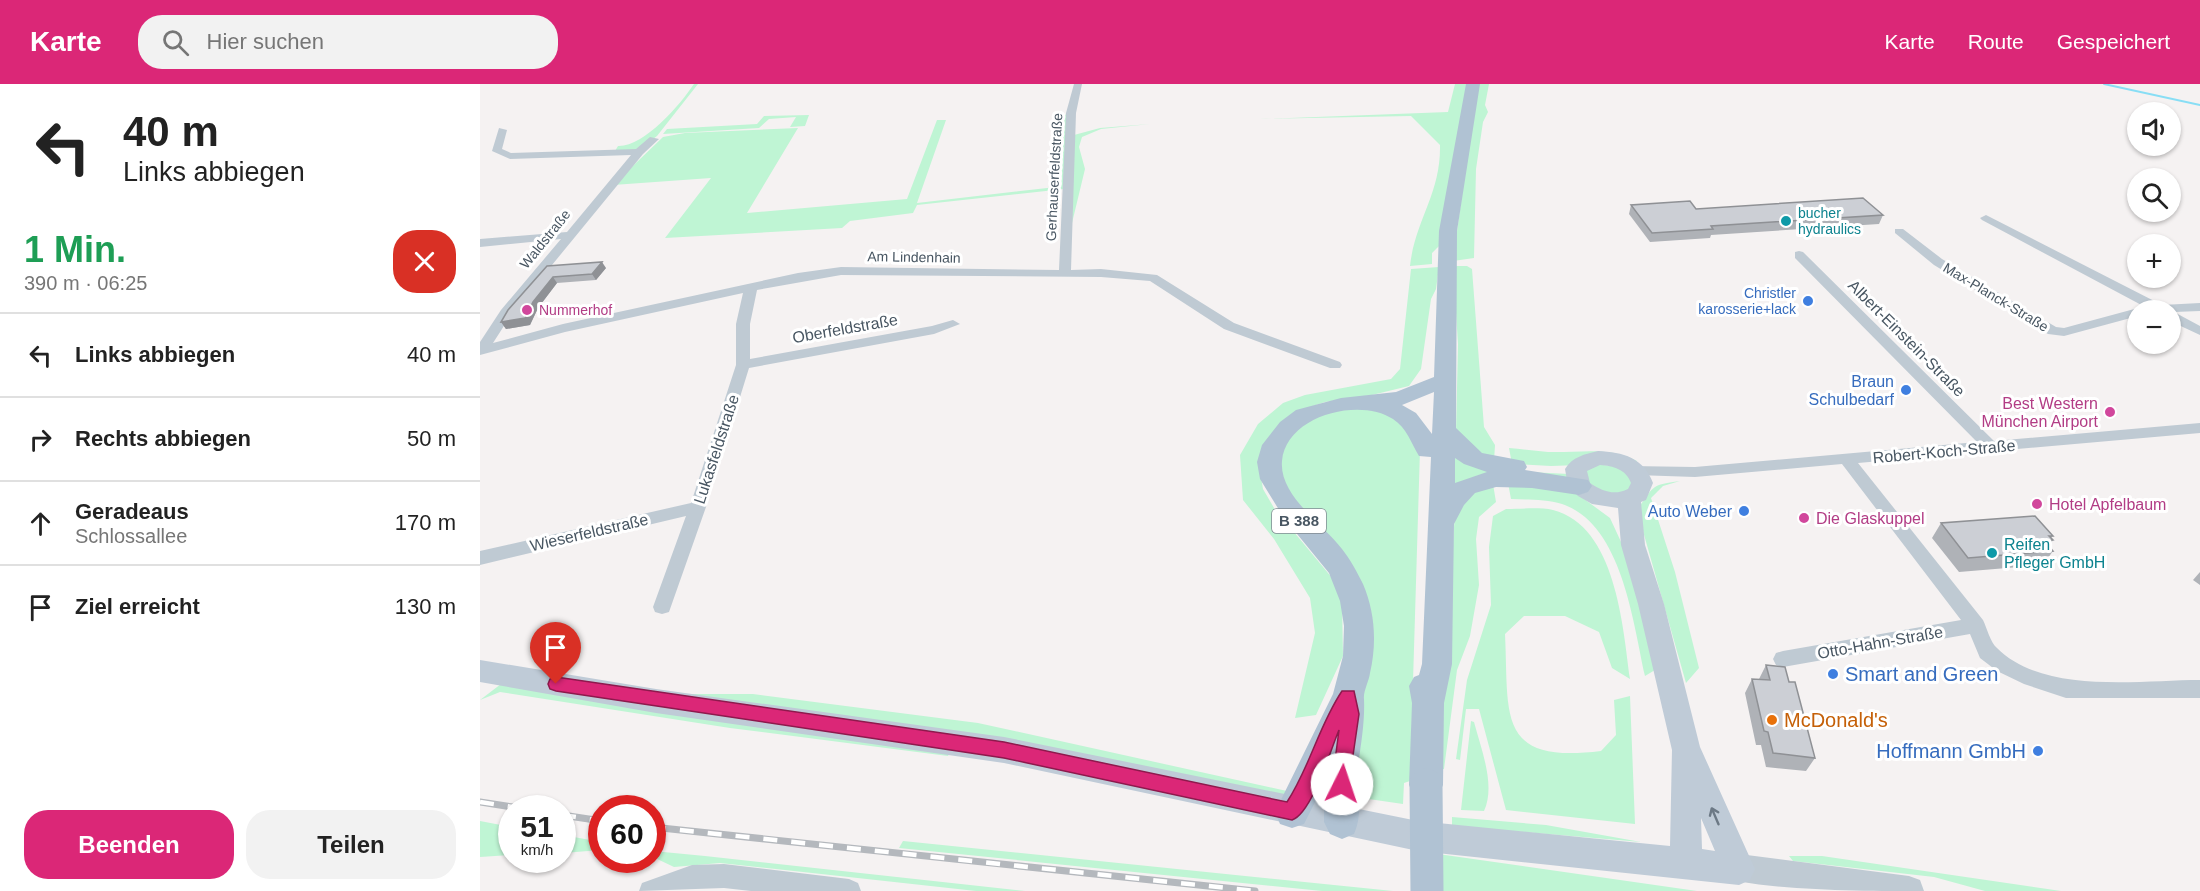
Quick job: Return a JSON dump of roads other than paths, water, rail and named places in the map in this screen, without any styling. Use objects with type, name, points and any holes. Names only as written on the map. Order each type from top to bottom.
[{"type":"main road","name":"B 388","points":[[1428,703],[1437,664],[1441,527],[1433,383],[1438,318],[1473,84]]},
{"type":"main road","name":"B 388","points":[[1427,891],[1428,703],[1422,663],[1435,439],[1447,319],[1446,274]]},
{"type":"main road","name":"B 388","points":[[1342,822],[1341,769],[1350,714],[1348,696],[1359,640],[1359,619],[1350,586],[1331,555],[1284,502],[1278,492],[1270,467],[1274,445],[1296,421],[1334,406],[1412,395],[1433,383]]},
{"type":"main road","name":"B 388","points":[[1370,402],[1397,411],[1411,420],[1420,432],[1458,449],[1476,461],[1494,466],[1577,478]]},
{"type":"main road","points":[[480,671],[666,702],[1004,750],[1292,812],[1461,842],[1739,869],[1685,747],[1651,604],[1633,545],[1604,500],[1577,478],[1581,464],[1598,458],[1619,460],[1636,484],[1633,545]]},
{"type":"main road","name":"B 388","points":[[1441,527],[1457,495],[1478,481],[1504,478],[1577,478]]},
{"type":"main road","points":[[1604,500],[1636,484]]},
{"type":"main road","name":"B 388","points":[[1292,812],[1305,790],[1338,711],[1348,696]]},
{"type":"main road","points":[[1685,747],[1683,774],[1686,864]]},
{"type":"street","name":"Gerhauserfeldstraße","points":[[1065,273],[1071,113],[1078,84]]},
{"type":"street","points":[[502,130],[492,145],[497,151],[515,156],[639,152]]},
{"type":"street","name":"Waldstraße","points":[[481,350],[506,313],[568,235],[639,152],[654,139]]},
{"type":"street","points":[[1986,218],[2141,300]]},
{"type":"street","name":"Max-Planck-Straße","points":[[1899,231],[1938,262],[2053,331],[2064,332],[2127,315]]},
{"type":"street","points":[[480,243],[568,235]]},
{"type":"street","name":"Albert-Einstein-Straße","points":[[1800,255],[1990,446]]},
{"type":"street","name":"Am Lindenhain","points":[[481,350],[563,328],[751,287],[842,271],[1065,273],[1153,278],[1229,326],[1335,365]]},
{"type":"street","name":"Lukasfeldstraße","points":[[662,607],[698,507],[743,365],[743,324],[751,287]]},
{"type":"street","points":[[2181,310],[2200,307]]},
{"type":"street","points":[[2181,321],[2200,331]]},
{"type":"street","name":"Oberfeldstraße","points":[[743,365],[934,330],[952,324]]},
{"type":"street","name":"Robert-Koch-Straße","points":[[1636,484],[1679,477],[1688,472],[2200,428]]},
{"type":"street","points":[[1846,459],[1976,625],[1988,652],[2004,665],[2031,678],[2066,689],[2200,689]]},
{"type":"street","name":"Wieserfeldstraße","points":[[480,558],[698,507]]},
{"type":"street","name":"Otto-Hahn-Straße","points":[[1783,659],[1976,625]]},
{"type":"street","points":[[1739,869],[1909,891]]},
{"type":"street","points":[[651,891],[692,877],[724,876],[849,891]]},
{"type":"waterway","points":[[2104,84],[2200,105]]},
{"type":"railway","points":[[480,802],[498,805]]},
{"type":"railway","points":[[576,817],[588,819]]},
{"type":"railway","points":[[666,828],[1255,891]]},
{"type":"place","name":"bucher hydraulics","points":[[1786,221]]},
{"type":"place","name":"Christler karosserie+lack","points":[[1808,301]]},
{"type":"place","name":"Nummerhof","points":[[527,310]]},
{"type":"place","name":"Braun Schulbedarf","points":[[1906,390]]},
{"type":"place","name":"Best Western München Airport","points":[[2110,412]]},
{"type":"place","name":"Hotel Apfelbaum","points":[[2037,504]]},
{"type":"place","name":"Auto Weber","points":[[1744,511]]},
{"type":"place","name":"Die Glaskuppel","points":[[1804,518]]},
{"type":"place","name":"Reifen Pfleger GmbH","points":[[1992,553]]},
{"type":"place","name":"Smart and Green","points":[[1833,674]]},
{"type":"place","name":"McDonald's","points":[[1772,720]]},
{"type":"place","name":"Hoffmann GmbH","points":[[2038,751]]}]
